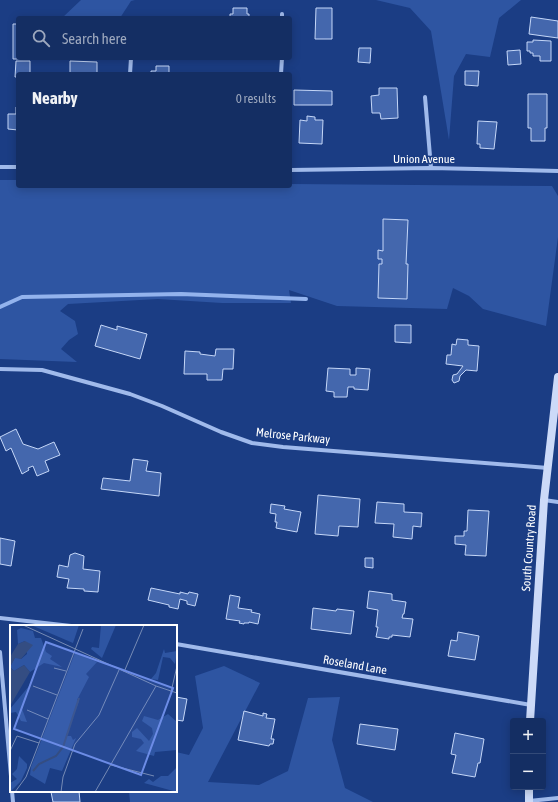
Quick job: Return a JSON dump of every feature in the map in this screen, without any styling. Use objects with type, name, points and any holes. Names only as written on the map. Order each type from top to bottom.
[{"type":"main road","name":"South Country Road","points":[[530,718],[544,500],[558,377]]},
{"type":"main road","points":[[529,802],[530,790]]},
{"type":"street","points":[[130,72],[131,60]]},
{"type":"street","points":[[281,72],[282,60]]},
{"type":"street","points":[[425,97],[431,168]]},
{"type":"street","points":[[0,167],[16,167]]},
{"type":"street","name":"Union Avenue","points":[[292,170],[431,168],[558,171]]},
{"type":"street","name":"Melrose Parkway","points":[[0,369],[42,370],[130,394],[162,406],[221,432],[252,443],[283,447],[548,468]]},
{"type":"street","points":[[544,500],[558,502]]},
{"type":"street","points":[[0,618],[62,625]]},
{"type":"street","name":"Roseland Lane","points":[[177,644],[530,705]]},
{"type":"street","points":[[0,652],[10,765]]},
{"type":"street","points":[[12,792],[13,802]]},
{"type":"street","points":[[529,802],[558,798]]},
{"type":"shaded area","points":[[81,0],[135,0],[131,1],[121,16],[64,16]]},
{"type":"shaded area","points":[[376,0],[521,0],[499,18],[490,57],[466,54],[454,76],[449,140],[431,31],[410,8]]},
{"type":"shaded area","points":[[0,180],[16,180],[16,188],[292,188],[292,184],[552,186],[558,196],[558,237],[546,326],[483,309],[469,296],[453,288],[447,309],[337,306],[289,290],[291,303],[222,303],[158,299],[68,304],[60,311],[75,321],[78,334],[69,340],[61,349],[77,362],[0,359]]},
{"type":"shaded area","points":[[224,666],[260,683],[208,782],[259,785],[288,771],[308,698],[340,697],[332,740],[345,788],[373,802],[130,802],[129,792],[177,792],[177,752],[189,755],[203,728],[195,676]]},
{"type":"building","points":[[233,8],[247,8],[247,14],[249,14],[249,16],[230,16],[230,14],[233,14]]},
{"type":"building","points":[[316,8],[332,8],[332,39],[315,39]]},
{"type":"building","points":[[531,17],[558,21],[558,38],[529,34]]},
{"type":"building","points":[[13,24],[16,24],[16,59],[13,59]]},
{"type":"building","points":[[533,40],[551,41],[551,61],[540,61],[540,56],[533,56],[533,53],[527,51],[527,42],[533,42]]},
{"type":"building","points":[[359,48],[371,48],[370,63],[358,62]]},
{"type":"building","points":[[520,50],[521,64],[508,65],[507,51]]},
{"type":"building","points":[[16,61],[30,61],[30,72],[16,72],[15,77]]},
{"type":"building","points":[[70,61],[97,62],[97,72],[70,72]]},
{"type":"building","points":[[156,66],[169,66],[169,72],[151,72],[156,71]]},
{"type":"building","points":[[465,71],[479,71],[478,86],[465,85]]},
{"type":"building","points":[[379,88],[397,88],[398,118],[381,119],[380,113],[372,113],[371,96],[379,95]]},
{"type":"building","points":[[294,90],[332,91],[332,105],[294,105]]},
{"type":"building","points":[[528,94],[547,94],[547,128],[545,128],[545,141],[531,141],[531,128],[528,128]]},
{"type":"building","points":[[8,114],[16,114],[16,130],[8,129]]},
{"type":"building","points":[[307,116],[315,117],[315,120],[323,120],[322,144],[299,143],[300,120],[307,121]]},
{"type":"building","points":[[478,121],[497,122],[494,149],[480,148],[480,144],[477,144]]},
{"type":"building","points":[[383,219],[408,220],[406,264],[408,264],[407,299],[378,298],[379,264],[382,264],[382,259],[378,259],[378,250],[383,251]]},
{"type":"building","points":[[101,325],[117,330],[117,326],[147,334],[140,359],[95,346]]},
{"type":"building","points":[[395,325],[411,325],[411,343],[395,342]]},
{"type":"building","points":[[457,339],[468,340],[468,345],[479,346],[477,371],[466,370],[460,376],[459,381],[454,383],[452,380],[453,375],[457,374],[463,366],[446,364],[447,355],[451,355],[452,344],[456,345]]},
{"type":"building","points":[[216,349],[234,349],[233,369],[223,369],[222,380],[207,380],[207,374],[184,374],[185,351],[200,352],[200,354],[215,356]]},
{"type":"building","points":[[328,368],[350,369],[350,375],[356,375],[356,368],[370,369],[368,390],[348,387],[347,397],[334,397],[334,392],[326,391]]},
{"type":"building","points":[[16,429],[23,444],[38,449],[54,442],[60,455],[45,461],[49,471],[37,476],[33,466],[28,468],[29,470],[22,474],[11,448],[6,451],[0,437]]},
{"type":"building","points":[[133,459],[148,461],[146,471],[161,473],[159,496],[101,489],[103,478],[130,481]]},
{"type":"building","points":[[318,495],[360,499],[358,527],[339,526],[338,536],[315,534]]},
{"type":"building","points":[[377,502],[404,504],[404,512],[422,513],[421,527],[413,526],[412,539],[393,537],[394,524],[375,523]]},
{"type":"building","points":[[271,504],[285,506],[284,509],[301,512],[297,532],[276,528],[276,514],[270,513]]},
{"type":"building","points":[[468,510],[489,511],[486,556],[465,555],[466,545],[455,544],[455,536],[464,536],[464,531],[467,531]]},
{"type":"building","points":[[0,538],[15,541],[11,566],[0,564]]},
{"type":"building","points":[[75,553],[84,556],[83,569],[100,571],[98,592],[67,588],[69,579],[57,577],[59,565],[68,567],[70,555]]},
{"type":"building","points":[[365,558],[373,558],[373,568],[365,567]]},
{"type":"building","points":[[151,588],[180,594],[180,592],[188,594],[189,592],[198,594],[195,606],[187,604],[187,601],[180,599],[178,609],[169,607],[169,605],[148,600]]},
{"type":"building","points":[[369,591],[392,594],[392,600],[406,602],[402,618],[413,619],[410,637],[392,635],[389,639],[376,637],[378,627],[376,627],[378,610],[367,608]]},
{"type":"building","points":[[230,595],[240,597],[238,608],[252,610],[251,612],[260,614],[258,624],[249,622],[244,624],[239,623],[240,621],[226,619]]},
{"type":"building","points":[[313,608],[336,611],[337,609],[354,611],[351,634],[311,629]]},
{"type":"building","points":[[458,632],[479,636],[475,660],[448,656],[451,640],[457,641]]},
{"type":"building","points":[[177,697],[187,699],[183,721],[177,720]]},
{"type":"building","points":[[244,711],[263,716],[263,713],[267,714],[266,718],[275,719],[271,739],[274,739],[273,744],[270,744],[269,746],[238,740]]},
{"type":"building","points":[[360,724],[398,729],[395,750],[357,744]]},
{"type":"building","points":[[455,733],[484,739],[480,763],[478,763],[475,777],[452,773],[456,755],[451,754]]},
{"type":"building","points":[[51,792],[79,792],[80,802],[53,802]]},
{"type":"waterway","points":[[0,307],[22,297],[181,294],[306,299]]}]
